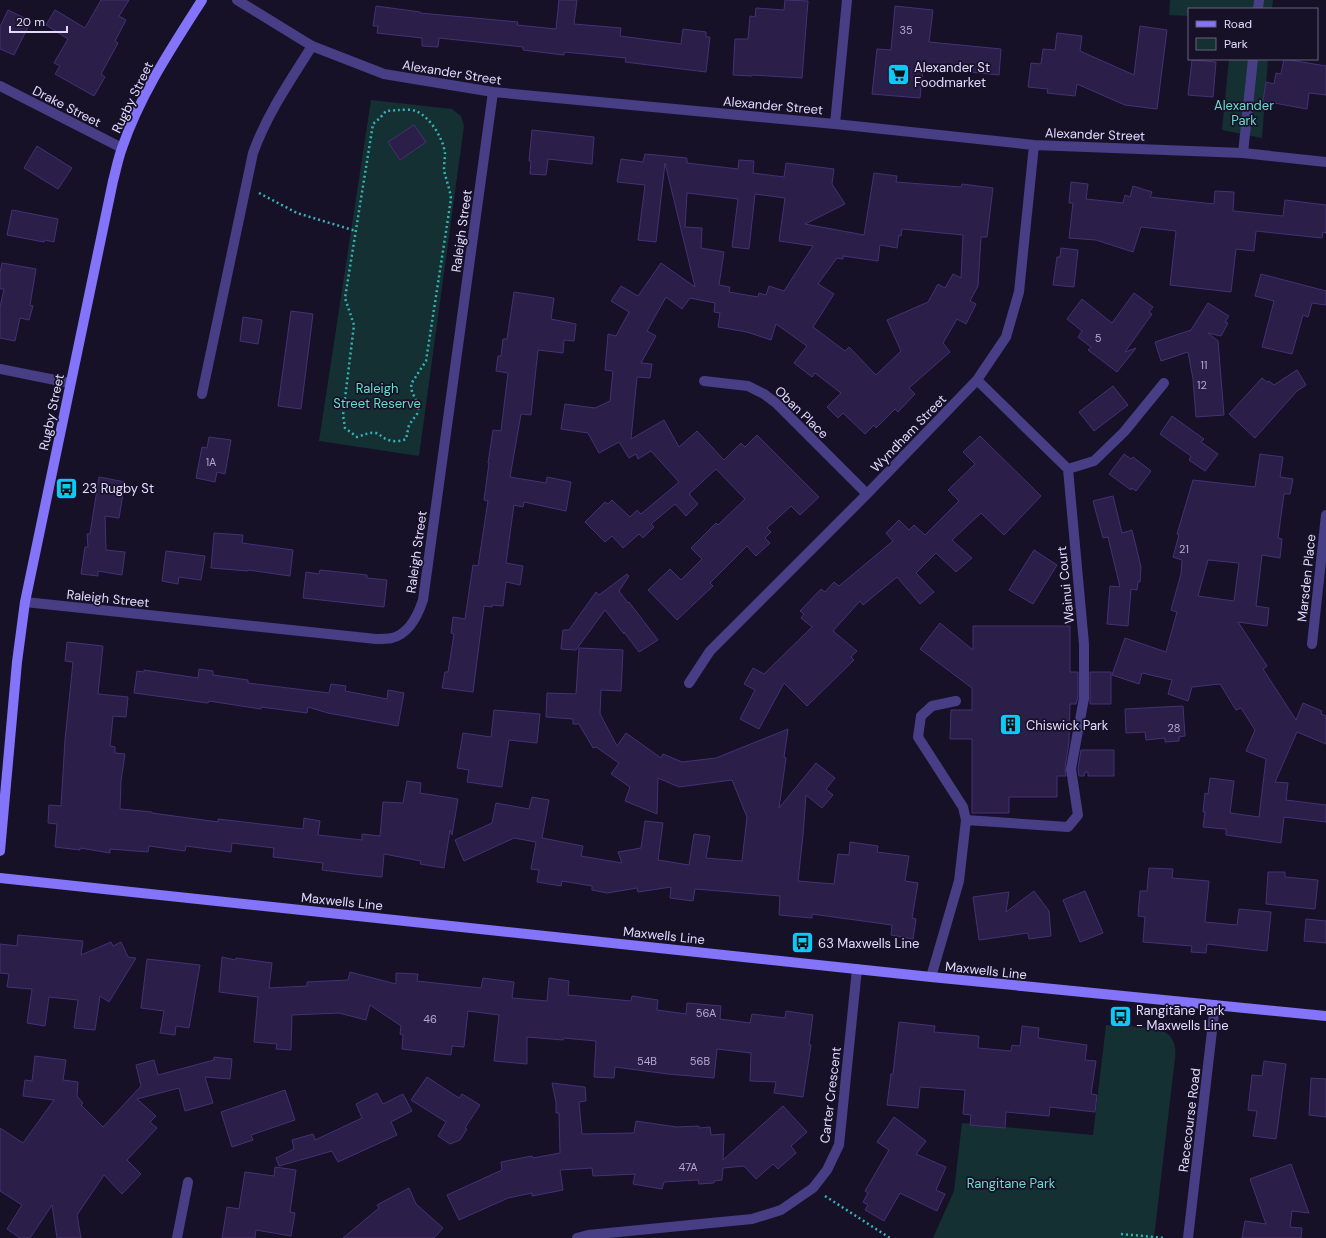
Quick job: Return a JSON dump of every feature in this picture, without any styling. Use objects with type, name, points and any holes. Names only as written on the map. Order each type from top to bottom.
[{"type":"main road","name":"Rugby Street","points":[[0,851],[17,662],[25,602],[112,180],[122,148],[156,74],[202,0]]},
{"type":"main road","name":"Maxwells Line","points":[[0,878],[931,977],[1326,1016]]},
{"type":"street","name":"Alexander Street","points":[[237,0],[312,46],[384,74],[493,92],[835,124],[1034,145],[1243,153],[1326,162]]},
{"type":"street","points":[[835,124],[847,0]]},
{"type":"street","points":[[202,394],[253,153],[260,133],[274,104],[312,46]]},
{"type":"street","points":[[1243,153],[1253,60]]},
{"type":"street","name":"Drake Street","points":[[0,86],[122,148]]},
{"type":"street","name":"Raleigh Street","points":[[25,602],[376,639],[393,638],[406,629],[417,616],[423,600],[493,92]]},
{"type":"street","name":"Wyndham Street","points":[[689,683],[710,651],[867,494],[977,380],[1006,337],[1019,292],[1034,145]]},
{"type":"street","points":[[0,369],[70,383]]},
{"type":"street","name":"Oban Place","points":[[704,380],[748,386],[764,394],[776,403],[867,494]]},
{"type":"street","points":[[977,380],[1068,468],[1094,461],[1124,432],[1164,383]]},
{"type":"street","name":"Wainui Court","points":[[966,820],[1068,827],[1078,815],[1072,769],[1084,698],[1084,644],[1068,468]]},
{"type":"street","name":"Marsden Place","points":[[1312,644],[1326,515]]},
{"type":"street","points":[[931,977],[959,881],[966,820],[962,807],[918,737],[921,716],[932,706],[956,701]]},
{"type":"street","name":"Carter Crescent","points":[[578,1238],[588,1235],[752,1219],[781,1210],[812,1188],[827,1170],[839,1145],[857,969]]},
{"type":"street","name":"Racecourse Road","points":[[1188,1238],[1215,1005]]},
{"type":"street","points":[[177,1238],[188,1182]]},
{"type":"path","points":[[414,110],[422,114],[432,125],[445,152],[444,169],[450,189],[451,199],[426,361],[411,384],[412,392],[419,406],[417,414],[409,425],[406,439],[401,441],[386,439],[374,433],[357,437],[345,428],[343,415],[354,325],[345,298],[356,231],[373,124],[386,111],[414,110]]},
{"type":"path","points":[[247,185],[268,198],[297,212],[356,231]]},
{"type":"path","points":[[812,1188],[890,1238]]},
{"type":"path","points":[[1121,1234],[1165,1238]]},
{"type":"green space","points":[[1170,0],[1273,0],[1272,8],[1188,8],[1188,16],[1169,15]]},
{"type":"green space","name":"Alexander Park","points":[[1229,60],[1268,60],[1262,138],[1222,130]]},
{"type":"green space","name":"Raleigh Street Reserve","points":[[371,100],[452,109],[461,116],[464,126],[419,456],[319,441]]},
{"type":"green space","name":"Rangitane Park","points":[[1106,1025],[1149,1028],[1165,1032],[1173,1040],[1175,1046],[1175,1058],[1154,1238],[933,1238],[954,1191],[962,1123],[1093,1135]]},
{"type":"building","points":[[101,0],[129,0],[119,16],[126,20],[115,41],[118,43],[101,74],[105,77],[94,96],[55,74],[60,66],[54,63],[68,39],[46,25],[55,10],[85,28]]},
{"type":"building","points":[[559,0],[577,0],[574,24],[621,28],[620,36],[681,44],[683,29],[706,32],[706,37],[710,37],[706,72],[625,62],[626,58],[564,52],[564,55],[523,50],[523,47],[439,38],[438,47],[422,46],[422,38],[377,33],[378,26],[373,26],[376,6],[420,13],[518,22],[517,25],[556,29]]},
{"type":"building","points":[[785,0],[808,1],[802,78],[733,75],[735,39],[748,39],[750,16],[755,17],[756,8],[784,10]]},
{"type":"building","points":[[895,6],[933,10],[929,42],[1001,49],[999,75],[923,67],[920,98],[872,94],[877,49],[891,50]]},
{"type":"building","points":[[8,10],[31,21],[14,55],[0,49],[0,27]]},
{"type":"building","points":[[1140,26],[1167,30],[1157,109],[1125,105],[1077,84],[1075,96],[1047,93],[1048,89],[1028,87],[1031,63],[1041,64],[1043,49],[1055,50],[1057,33],[1082,36],[1080,51],[1134,75]]},
{"type":"building","points":[[1192,60],[1216,62],[1213,97],[1188,95]]},
{"type":"building","points":[[1284,60],[1326,66],[1326,95],[1309,93],[1307,109],[1263,101],[1266,82],[1274,84],[1276,73],[1281,74]]},
{"type":"building","points":[[414,125],[426,142],[400,160],[388,142]]},
{"type":"building","points":[[532,130],[594,137],[592,164],[548,159],[546,175],[530,174],[531,161],[529,161]]},
{"type":"building","points":[[37,146],[72,168],[58,189],[24,168]]},
{"type":"building","points":[[645,154],[687,158],[687,163],[738,169],[739,160],[754,161],[753,173],[784,177],[786,163],[834,169],[832,184],[845,204],[805,224],[864,235],[874,173],[897,176],[896,182],[961,187],[962,184],[993,188],[987,237],[981,237],[978,286],[970,301],[976,304],[966,324],[957,319],[943,343],[950,352],[909,388],[915,394],[898,412],[895,409],[876,428],[874,425],[865,434],[843,413],[838,418],[827,407],[841,393],[815,373],[812,377],[794,363],[807,346],[776,324],[771,340],[747,332],[718,327],[720,313],[714,312],[715,303],[690,298],[682,309],[666,297],[647,331],[656,336],[641,363],[652,364],[650,378],[637,377],[631,439],[664,420],[679,447],[697,431],[724,460],[741,443],[745,447],[757,435],[819,497],[800,515],[791,506],[767,528],[771,532],[765,538],[770,543],[756,556],[747,546],[710,583],[713,586],[677,620],[648,590],[670,569],[681,580],[702,559],[691,548],[716,523],[718,525],[745,499],[716,469],[689,494],[698,504],[686,516],[675,504],[651,524],[654,527],[643,538],[639,534],[623,548],[612,536],[605,542],[585,522],[605,502],[608,504],[612,500],[630,517],[637,510],[641,514],[679,482],[651,451],[638,459],[636,454],[629,458],[619,442],[599,453],[588,433],[561,429],[565,404],[595,408],[610,401],[613,371],[605,370],[608,334],[616,336],[629,312],[611,301],[621,286],[638,296],[661,263],[695,287],[665,163],[656,242],[638,240],[645,185],[617,182],[621,159],[643,162]],"holes":[[[687,193],[738,199],[732,247],[749,249],[755,194],[785,198],[779,241],[813,246],[784,291],[769,286],[766,295],[759,293],[758,297],[729,292],[730,287],[719,285],[724,252],[701,248],[702,228],[685,227]],[[902,229],[963,235],[961,278],[953,274],[945,288],[938,284],[928,302],[887,320],[901,351],[876,375],[849,347],[845,351],[813,327],[834,294],[818,284],[837,258],[843,259],[843,256],[878,261],[880,245],[897,248],[899,235],[901,236]]]},
{"type":"building","points":[[1071,182],[1088,184],[1086,199],[1123,203],[1125,195],[1130,197],[1133,186],[1152,192],[1150,197],[1214,204],[1215,191],[1234,192],[1233,211],[1283,216],[1285,200],[1326,205],[1326,233],[1323,232],[1322,238],[1256,231],[1254,251],[1236,249],[1231,292],[1170,285],[1176,231],[1141,227],[1133,252],[1096,240],[1069,238],[1073,203],[1069,203]]},
{"type":"building","points":[[12,210],[58,219],[54,242],[45,240],[44,242],[7,235]]},
{"type":"building","points":[[1061,248],[1078,250],[1074,287],[1053,285],[1057,257],[1060,257]]},
{"type":"building","points":[[2,263],[36,269],[30,305],[33,306],[29,320],[20,318],[15,341],[0,338],[0,307],[4,289],[0,289],[0,273]]},
{"type":"building","points":[[1261,274],[1326,291],[1326,305],[1312,303],[1308,317],[1303,315],[1292,354],[1262,347],[1274,301],[1255,296]]},
{"type":"building","points":[[514,292],[554,298],[551,319],[576,324],[574,341],[564,340],[563,353],[538,350],[531,415],[521,414],[510,477],[546,483],[547,477],[571,482],[566,511],[524,502],[523,507],[514,505],[506,563],[523,566],[520,585],[506,582],[503,606],[484,606],[473,692],[442,688],[445,672],[448,672],[454,634],[451,633],[453,617],[465,619],[473,565],[478,566],[488,501],[484,500],[493,430],[501,431],[508,373],[496,371],[498,356],[501,356],[503,339],[507,339]]},
{"type":"building","points":[[1134,293],[1153,307],[1149,312],[1152,314],[1125,352],[1136,348],[1117,372],[1088,350],[1091,347],[1078,337],[1082,331],[1067,319],[1082,299],[1112,323]]},
{"type":"building","points":[[1208,303],[1229,316],[1225,322],[1228,323],[1221,336],[1208,333],[1218,341],[1224,415],[1196,417],[1193,379],[1188,352],[1161,361],[1155,342],[1191,330]]},
{"type":"building","points":[[291,311],[313,314],[301,409],[278,406]]},
{"type":"building","points":[[243,317],[262,320],[258,344],[240,341]]},
{"type":"building","points":[[1297,370],[1306,385],[1297,391],[1255,438],[1229,414],[1262,378],[1274,385]]},
{"type":"building","points":[[1113,386],[1128,405],[1094,431],[1079,412]]},
{"type":"building","points":[[1172,416],[1204,439],[1201,442],[1218,454],[1205,471],[1189,460],[1191,456],[1160,434]]},
{"type":"building","points":[[980,436],[1041,496],[1004,535],[981,513],[952,540],[972,558],[956,572],[936,553],[916,573],[934,592],[920,604],[897,577],[863,605],[860,601],[833,631],[857,651],[851,657],[854,660],[807,706],[784,683],[759,729],[740,719],[755,690],[744,684],[753,668],[764,674],[812,627],[801,618],[804,614],[800,611],[821,589],[825,592],[834,582],[839,586],[893,541],[886,533],[899,520],[909,530],[914,525],[925,535],[959,501],[948,490],[975,464],[963,452]]},
{"type":"building","points":[[209,437],[231,440],[225,474],[217,472],[215,482],[196,478],[202,447],[207,448]]},
{"type":"building","points":[[1124,454],[1131,459],[1133,457],[1151,471],[1136,491],[1132,488],[1131,490],[1109,474]]},
{"type":"building","points":[[1260,454],[1283,457],[1280,477],[1293,479],[1290,494],[1284,494],[1278,538],[1282,539],[1280,558],[1262,555],[1256,606],[1269,608],[1267,626],[1238,622],[1267,666],[1263,669],[1296,720],[1303,703],[1322,711],[1321,714],[1326,716],[1326,744],[1297,732],[1275,782],[1288,783],[1286,800],[1326,805],[1326,822],[1284,817],[1281,843],[1226,835],[1226,829],[1203,827],[1205,793],[1208,794],[1210,778],[1234,781],[1230,813],[1259,817],[1266,759],[1246,751],[1255,730],[1241,708],[1236,710],[1220,684],[1192,687],[1188,701],[1168,694],[1172,680],[1142,673],[1139,684],[1112,675],[1125,638],[1166,652],[1177,612],[1171,610],[1181,574],[1182,560],[1173,557],[1179,535],[1177,534],[1193,480],[1255,487]],"holes":[[[1208,560],[1239,563],[1234,601],[1198,596]]]},
{"type":"building","points":[[99,477],[125,482],[119,518],[105,516],[106,550],[125,552],[122,575],[98,571],[98,576],[81,574],[85,547],[88,547],[87,534],[90,534]]},
{"type":"building","points":[[1113,496],[1122,533],[1132,530],[1141,567],[1140,582],[1138,582],[1137,590],[1131,589],[1128,626],[1107,624],[1110,586],[1120,587],[1108,537],[1103,538],[1093,501]]},
{"type":"building","points":[[214,533],[243,535],[242,543],[293,550],[290,576],[248,570],[211,568]]},
{"type":"building","points":[[1034,550],[1057,565],[1033,604],[1009,590]]},
{"type":"building","points":[[166,551],[205,556],[201,580],[179,577],[178,584],[162,581]]},
{"type":"building","points":[[320,570],[367,575],[367,578],[387,580],[384,607],[303,598],[306,572],[319,574]]},
{"type":"building","points":[[627,574],[629,576],[619,591],[658,640],[639,652],[605,610],[576,650],[561,649],[563,630],[569,630],[596,592],[599,595]]},
{"type":"building","name":"Chiswick Park","points":[[940,623],[973,650],[973,626],[1070,626],[1070,672],[1078,672],[1078,697],[1076,704],[1070,704],[1069,742],[1065,768],[1066,776],[1057,776],[1057,797],[1009,797],[1009,813],[972,813],[972,739],[950,739],[951,710],[972,710],[972,688],[920,649]]},
{"type":"building","points":[[67,642],[103,646],[98,694],[128,697],[126,717],[113,716],[110,746],[115,747],[115,753],[125,754],[121,781],[120,809],[152,812],[218,822],[218,819],[303,829],[304,818],[320,821],[318,835],[362,840],[362,834],[380,836],[383,802],[403,803],[407,781],[421,783],[420,793],[458,799],[452,835],[450,830],[444,868],[420,864],[421,861],[384,854],[382,877],[354,874],[322,870],[323,863],[273,857],[274,848],[232,843],[231,852],[186,846],[185,851],[149,846],[148,852],[110,849],[110,853],[80,848],[80,850],[55,847],[57,824],[48,823],[49,805],[61,806],[65,740],[73,662],[65,661]]},
{"type":"building","points":[[579,648],[623,650],[621,691],[601,690],[600,714],[617,746],[626,733],[661,758],[663,754],[682,762],[716,758],[788,729],[784,757],[786,758],[779,808],[816,763],[835,778],[826,789],[833,795],[822,808],[806,795],[798,881],[834,884],[838,854],[849,855],[850,842],[878,846],[877,852],[909,856],[905,881],[918,883],[912,918],[916,919],[913,939],[891,935],[892,925],[812,914],[812,918],[779,915],[780,896],[695,889],[693,901],[670,898],[671,887],[638,892],[637,888],[607,893],[592,890],[592,886],[562,881],[561,886],[537,882],[539,870],[531,869],[536,842],[514,838],[464,861],[455,840],[492,823],[496,803],[529,809],[532,797],[549,800],[542,838],[583,846],[581,856],[622,863],[618,852],[641,848],[645,821],[663,823],[658,860],[689,865],[694,834],[710,836],[706,858],[742,861],[747,817],[732,780],[679,787],[658,778],[657,814],[625,801],[630,787],[611,774],[619,763],[596,747],[593,748],[579,724],[573,724],[573,719],[546,717],[547,693],[576,694]]},
{"type":"building","points":[[199,669],[213,671],[213,675],[248,680],[248,683],[329,693],[331,684],[346,686],[345,691],[387,699],[388,690],[404,693],[398,726],[328,713],[308,707],[307,713],[261,707],[261,709],[209,701],[208,703],[134,693],[137,671],[144,672],[144,670],[198,678]]},
{"type":"building","points":[[1090,672],[1111,672],[1111,704],[1090,704]]},
{"type":"building","points":[[1183,706],[1185,736],[1179,737],[1179,741],[1165,742],[1165,738],[1146,740],[1145,732],[1126,733],[1125,709]]},
{"type":"building","points":[[494,710],[540,714],[537,743],[509,740],[502,787],[467,782],[469,770],[457,768],[463,733],[491,737]]},
{"type":"building","points":[[1081,750],[1114,750],[1114,776],[1088,776],[1088,772],[1085,772],[1084,776],[1079,776],[1078,769]]},
{"type":"building","points":[[1149,868],[1173,869],[1172,878],[1209,881],[1205,922],[1237,925],[1239,909],[1271,912],[1267,951],[1207,944],[1206,953],[1191,952],[1192,946],[1143,942],[1145,917],[1138,916],[1140,891],[1147,891]]},
{"type":"building","points":[[1268,872],[1285,872],[1285,877],[1318,880],[1315,909],[1266,904]]},
{"type":"building","points":[[1034,891],[1049,911],[1051,936],[1029,939],[1028,933],[979,940],[973,897],[1009,892],[1006,912]]},
{"type":"building","points":[[1085,891],[1103,933],[1080,942],[1063,900]]},
{"type":"building","points":[[1306,919],[1326,921],[1326,943],[1304,941]]},
{"type":"building","points":[[18,935],[83,941],[81,955],[111,942],[113,946],[121,942],[128,957],[136,958],[109,1002],[100,996],[95,1030],[74,1028],[78,1000],[49,997],[45,1026],[27,1023],[32,989],[7,987],[9,974],[0,973],[0,944],[17,946]]},
{"type":"building","points":[[222,957],[235,960],[236,958],[272,963],[269,988],[307,986],[307,982],[348,980],[350,972],[396,984],[396,973],[418,974],[417,981],[481,988],[483,978],[514,982],[512,998],[547,1001],[549,978],[569,981],[568,995],[631,1001],[632,996],[658,1000],[657,1010],[686,1014],[687,1003],[721,1006],[720,1019],[750,1023],[752,1014],[785,1018],[786,1011],[813,1015],[809,1045],[811,1045],[803,1097],[774,1093],[776,1082],[750,1081],[751,1053],[717,1049],[714,1078],[615,1067],[614,1078],[594,1077],[596,1041],[564,1038],[563,1040],[527,1037],[527,1064],[494,1061],[499,1015],[468,1011],[464,1047],[452,1046],[451,1055],[402,1049],[403,1035],[400,1034],[401,1026],[370,1005],[366,1020],[339,1013],[292,1015],[291,1050],[276,1049],[277,1044],[254,1042],[258,997],[219,992]]},
{"type":"building","points":[[147,959],[200,965],[189,1028],[176,1026],[175,1035],[160,1033],[164,1011],[141,1008]]},
{"type":"building","points":[[899,1022],[935,1026],[934,1032],[979,1036],[978,1048],[1011,1051],[1012,1045],[1020,1046],[1022,1026],[1039,1028],[1038,1038],[1087,1045],[1085,1060],[1096,1061],[1091,1094],[1097,1095],[1095,1112],[1050,1107],[1049,1116],[1006,1112],[1005,1128],[970,1125],[971,1115],[963,1114],[965,1090],[920,1087],[918,1108],[887,1105],[891,1074],[893,1074]]},
{"type":"building","points":[[35,1056],[66,1060],[63,1080],[78,1082],[77,1096],[83,1103],[81,1105],[103,1127],[141,1086],[136,1065],[154,1060],[158,1075],[214,1060],[214,1057],[232,1059],[230,1079],[205,1077],[213,1103],[185,1111],[179,1088],[137,1099],[156,1116],[150,1122],[157,1128],[127,1160],[141,1174],[122,1194],[104,1175],[77,1215],[81,1238],[57,1238],[52,1205],[30,1238],[20,1238],[7,1229],[22,1205],[0,1191],[0,1128],[23,1143],[54,1100],[23,1096],[25,1080],[32,1081]]},
{"type":"building","points":[[1264,1061],[1286,1064],[1276,1139],[1253,1136],[1257,1111],[1248,1110],[1252,1075],[1262,1076]]},
{"type":"building","points":[[427,1077],[459,1098],[462,1094],[480,1105],[465,1128],[467,1129],[460,1140],[450,1144],[438,1136],[446,1122],[411,1100]]},
{"type":"building","points":[[1311,1078],[1326,1079],[1326,1117],[1309,1115]]},
{"type":"building","points":[[552,1083],[585,1087],[586,1101],[579,1102],[582,1134],[634,1133],[636,1121],[676,1127],[710,1127],[711,1135],[724,1134],[723,1160],[783,1106],[807,1132],[791,1146],[796,1153],[778,1169],[773,1164],[756,1179],[744,1166],[723,1168],[722,1180],[714,1181],[714,1183],[699,1184],[698,1180],[664,1182],[662,1189],[633,1184],[635,1174],[593,1176],[592,1168],[560,1170],[563,1190],[532,1196],[532,1193],[508,1198],[459,1220],[447,1195],[502,1170],[501,1162],[532,1156],[533,1158],[560,1153],[559,1113],[556,1113],[556,1102]]},
{"type":"building","points":[[285,1090],[295,1120],[251,1135],[253,1140],[232,1147],[221,1112]]},
{"type":"building","points":[[377,1093],[383,1104],[403,1094],[412,1111],[391,1122],[397,1135],[338,1162],[332,1151],[279,1166],[276,1158],[294,1149],[292,1140],[313,1134],[315,1140],[362,1118],[356,1104]]},
{"type":"building","points":[[894,1117],[926,1141],[916,1154],[946,1167],[936,1190],[945,1194],[937,1211],[900,1193],[884,1221],[865,1210],[868,1205],[863,1202],[868,1193],[865,1191],[889,1150],[877,1142]]},
{"type":"building","points":[[1291,1164],[1309,1213],[1292,1211],[1290,1227],[1302,1228],[1301,1238],[1242,1238],[1245,1221],[1266,1224],[1250,1179]]},
{"type":"building","points":[[275,1167],[296,1170],[290,1212],[295,1213],[291,1236],[256,1230],[255,1238],[222,1238],[227,1207],[239,1209],[245,1172],[274,1176]]},
{"type":"building","points":[[409,1188],[416,1204],[443,1228],[434,1238],[343,1238],[379,1208],[377,1205]]},
{"type":"place","name":"Alexander St Foodmarket","points":[[898,74]]},
{"type":"place","name":"23 Rugby St","points":[[66,488]]},
{"type":"place","name":"Chiswick Park","points":[[1010,725]]},
{"type":"place","name":"63 Maxwells Line","points":[[803,943]]},
{"type":"place","name":"Rangitāne Park - Maxwells Line","points":[[1120,1017]]}]
